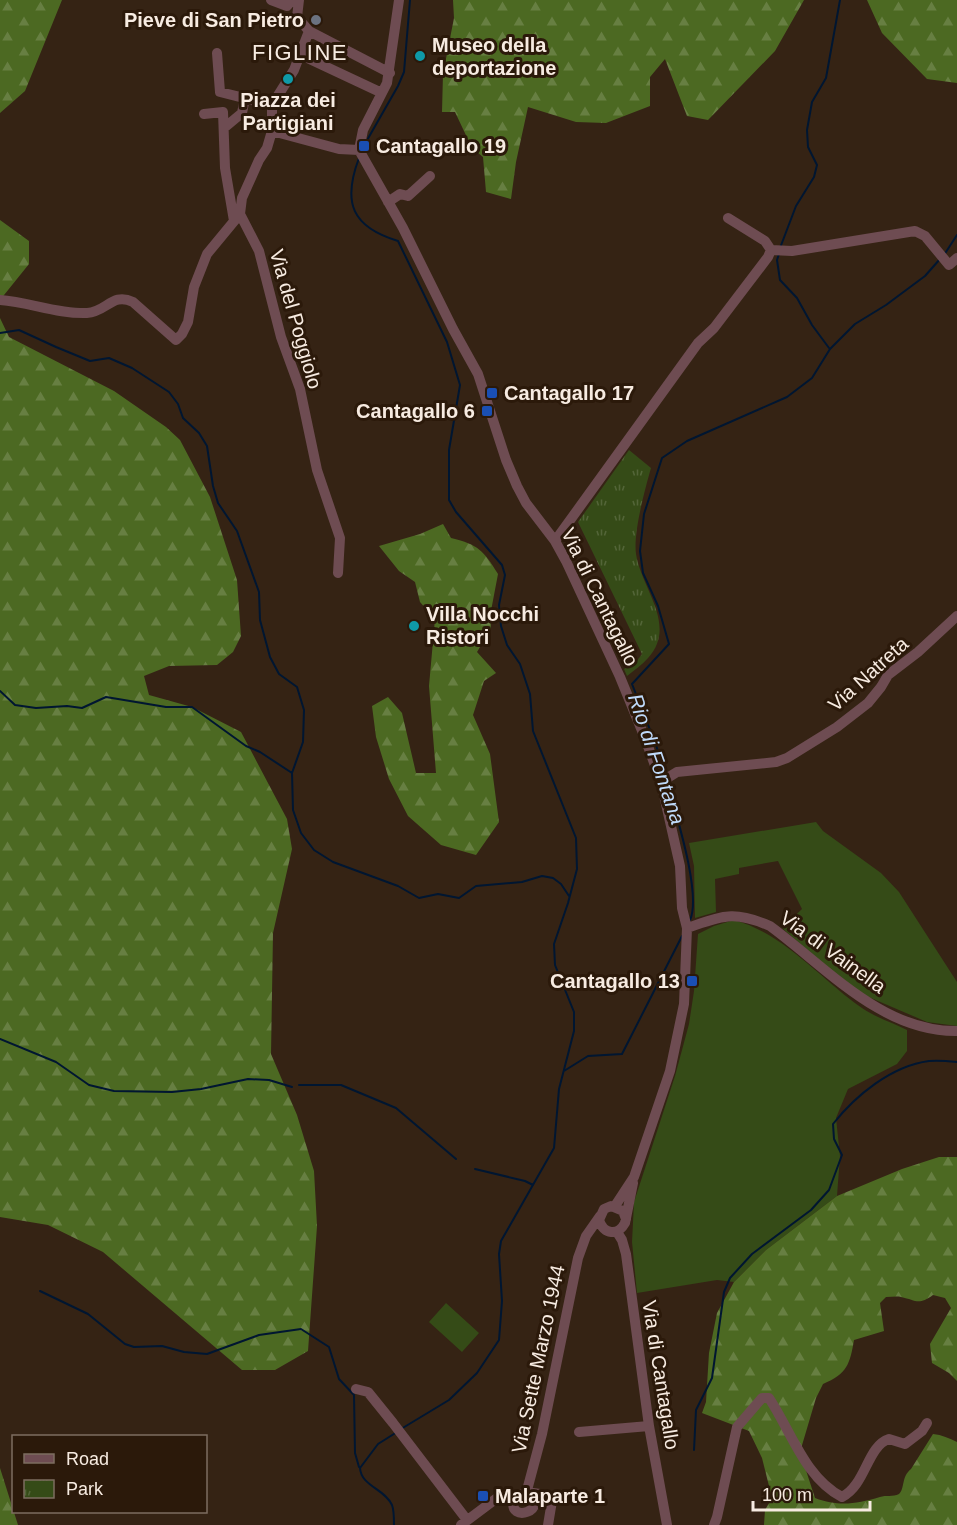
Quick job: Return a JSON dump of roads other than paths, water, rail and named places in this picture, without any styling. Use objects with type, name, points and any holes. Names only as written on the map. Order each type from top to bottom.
[{"type":"street","points":[[271,0],[287,6],[292,0]]},
{"type":"street","points":[[299,0],[297,17],[309,31],[390,73]]},
{"type":"street","points":[[272,131],[361,154],[363,130],[390,73],[399,0]]},
{"type":"street","points":[[0,300],[21,301],[40,308],[87,313],[95,312],[116,299],[126,298],[134,302],[176,340],[188,322],[194,287],[207,254],[237,217],[242,198],[267,148],[272,131],[272,105],[301,55],[309,31]]},
{"type":"street","points":[[217,53],[220,92],[272,105]]},
{"type":"street","points":[[301,55],[382,93]]},
{"type":"street","points":[[204,114],[223,112],[240,97]]},
{"type":"street","points":[[224,128],[242,113],[240,97]]},
{"type":"street","name":"Via del Poggiolo","points":[[223,112],[225,168],[237,217],[260,251],[281,338],[300,389],[317,470],[340,538],[338,573]]},
{"type":"street","name":"Via di Cantagallo","points":[[361,154],[478,374],[506,460],[517,486],[526,503],[555,541],[621,680],[664,780],[680,866],[685,924],[684,1010],[670,1071],[634,1176]]},
{"type":"street","points":[[388,202],[400,194],[408,196],[430,176]]},
{"type":"street","points":[[728,218],[765,241],[771,250]]},
{"type":"street","points":[[771,250],[792,251],[915,231],[925,236],[949,264],[957,258]]},
{"type":"street","points":[[555,541],[698,344],[714,328],[771,250]]},
{"type":"street","name":"Via Natreta","points":[[664,780],[677,772],[776,762],[787,758],[837,727],[868,703],[888,675],[918,652],[957,616]]},
{"type":"street","name":"Via di Vainella","points":[[685,924],[724,916],[739,915],[752,918],[776,931],[861,999],[921,1027],[957,1031]]},
{"type":"street","points":[[615,1206],[634,1176]]},
{"type":"street","points":[[589,1233],[611,1231],[623,1227],[634,1176]]},
{"type":"street","points":[[600,1216],[607,1207],[615,1206],[623,1211],[626,1219]]},
{"type":"street","name":"Via di Cantagallo","points":[[600,1216],[600,1225],[622,1240],[626,1254],[649,1426],[667,1525]]},
{"type":"street","name":"Via Sette Marzo 1944","points":[[514,1499],[514,1510],[520,1519],[534,1506],[532,1498],[526,1494],[542,1434],[578,1258],[589,1233],[600,1216]]},
{"type":"street","points":[[356,1389],[368,1392],[393,1423],[464,1523],[497,1498],[514,1499],[520,1494],[542,1493],[550,1498],[552,1505],[548,1525]]},
{"type":"street","points":[[714,1525],[737,1427],[762,1398],[769,1398],[795,1444],[818,1477],[833,1492],[842,1497],[853,1491],[878,1444],[889,1439],[905,1444],[922,1431],[927,1423]]},
{"type":"street","points":[[579,1432],[649,1426]]},
{"type":"waterway","points":[[366,142],[404,72],[410,0]]},
{"type":"waterway","points":[[780,248],[796,206],[814,177],[817,165],[808,147],[807,130],[812,102],[826,78],[840,0]]},
{"type":"waterway","points":[[359,158],[351,188],[355,211],[370,228],[398,241],[447,342],[460,385],[449,450],[449,500],[456,512],[502,565],[505,575],[499,605],[501,626],[507,645],[520,664],[530,694],[533,731],[576,838],[577,869],[554,944],[555,965],[574,1012],[574,1031],[559,1089],[554,1148],[501,1241],[499,1254],[502,1301],[499,1340],[477,1373],[449,1400],[401,1429]]},
{"type":"waterway","name":"Rio di Fontana","points":[[944,255],[957,235]]},
{"type":"waterway","points":[[779,254],[777,260],[780,280],[797,298],[812,325],[829,348]]},
{"type":"waterway","name":"Rio di Fontana","points":[[665,774],[632,684],[669,644],[658,606],[643,573],[640,551],[644,514],[662,458],[687,441],[787,397],[812,378],[830,349],[855,324],[886,305],[925,276],[940,259]]},
{"type":"waterway","points":[[0,333],[19,330],[90,361],[109,358],[132,368],[169,392],[178,404],[183,418],[199,433],[207,446],[218,503],[237,531],[259,592],[260,620],[270,657],[279,674],[297,687],[304,710],[303,742],[292,773],[293,810],[301,833],[314,850],[333,862],[398,886],[419,898],[438,894],[459,898],[476,886],[522,882],[542,876],[553,878],[561,884],[569,896]]},
{"type":"waterway","points":[[0,691],[15,705],[36,708],[67,706],[82,708],[106,697],[166,707],[192,707],[246,746],[260,752],[292,773]]},
{"type":"waterway","name":"Rio di Fontana","points":[[667,782],[690,873],[693,892],[690,920]]},
{"type":"waterway","name":"Rio di Fontana","points":[[564,1071],[588,1056],[622,1054],[682,936]]},
{"type":"waterway","points":[[0,1039],[56,1062],[89,1085],[114,1091],[172,1092],[201,1089],[248,1079],[269,1080],[292,1087]]},
{"type":"waterway","points":[[694,1450],[696,1410],[712,1378],[724,1292],[730,1278],[752,1254],[811,1210],[829,1190],[842,1155],[834,1139],[833,1124],[863,1093],[901,1069],[929,1061],[957,1062]]},
{"type":"waterway","points":[[299,1085],[341,1085],[396,1108],[456,1159]]},
{"type":"waterway","points":[[475,1169],[533,1185]]},
{"type":"waterway","points":[[40,1291],[88,1314],[125,1344],[134,1347],[162,1346],[184,1352],[207,1354],[259,1335],[301,1329],[329,1347],[339,1379],[354,1395],[355,1453],[359,1467]]},
{"type":"waterway","points":[[394,1525],[392,1505],[384,1495],[364,1479],[360,1468],[378,1444],[397,1432]]},
{"type":"place","name":"Pieve di San Pietro","points":[[316,20]]},
{"type":"place","name":"Museo della deportazione","points":[[420,56]]},
{"type":"place","name":"Piazza dei Partigiani","points":[[288,79]]},
{"type":"place","name":"Cantagallo 19","points":[[364,146]]},
{"type":"place","name":"Cantagallo 17","points":[[492,393]]},
{"type":"place","name":"Cantagallo 6","points":[[487,411]]},
{"type":"place","name":"Villa Nocchi Ristori","points":[[414,626]]},
{"type":"place","name":"Cantagallo 13","points":[[692,981]]},
{"type":"place","name":"Malaparte 1","points":[[483,1496]]},
{"type":"district","name":"FIGLINE","points":[[300,52]]}]
